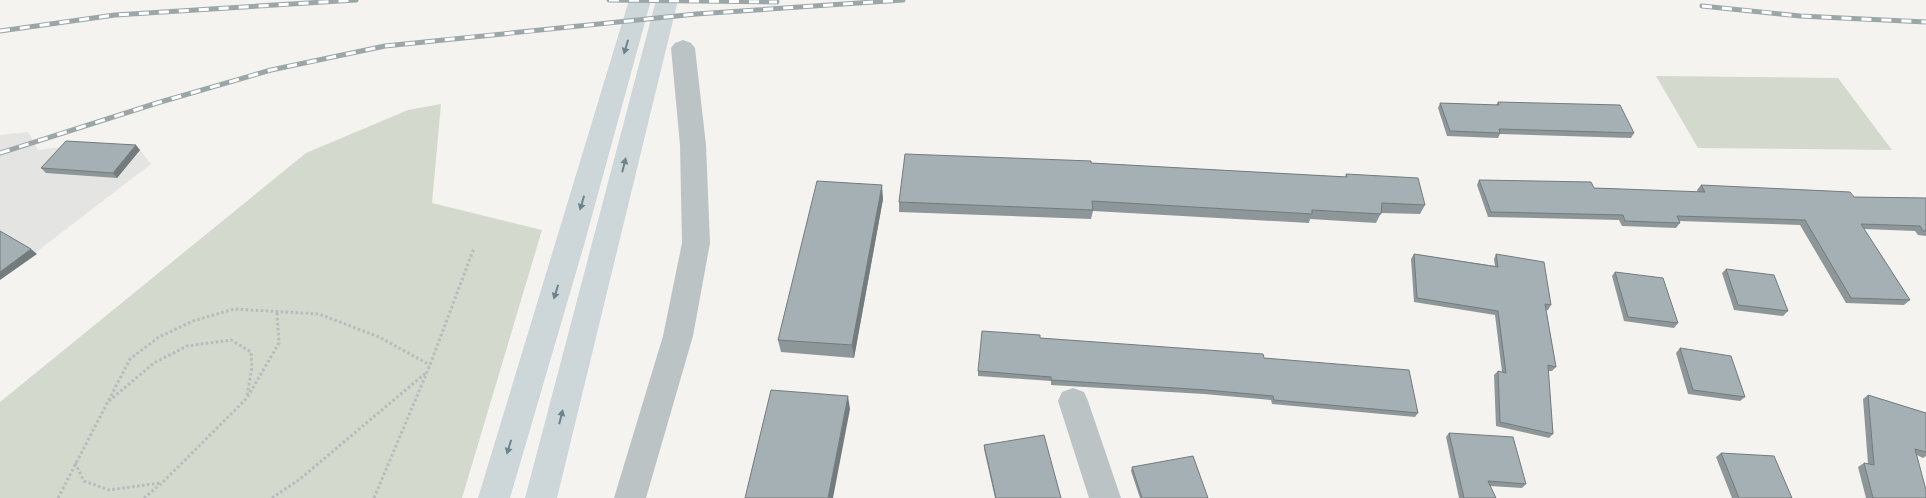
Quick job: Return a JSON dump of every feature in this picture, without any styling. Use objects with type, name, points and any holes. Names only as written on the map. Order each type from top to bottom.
[{"type":"main road","points":[[494,498],[570,245],[640,0]]},
{"type":"main road","points":[[541,498],[666,0]]},
{"type":"street","points":[[630,498],[678,336],[696,243],[693,145],[683,48]]},
{"type":"street","points":[[1073,401],[1105,498]]},
{"type":"path","points":[[374,498],[428,371],[474,248]]},
{"type":"path","points":[[58,498],[130,359],[159,337],[193,321],[234,309],[319,314],[379,337],[430,365]]},
{"type":"path","points":[[144,498],[162,483],[247,398],[279,343],[277,313]]},
{"type":"path","points":[[106,403],[154,363],[187,346],[231,340],[251,352],[252,367],[247,398]]},
{"type":"path","points":[[272,498],[300,479],[428,371]]},
{"type":"path","points":[[75,462],[84,481],[109,490],[162,483]]},
{"type":"shaded area","points":[[1656,76],[1838,78],[1892,150],[1698,148]]},
{"type":"shaded area","points":[[441,104],[432,203],[542,230],[462,498],[0,498],[0,402],[306,153],[408,110]]},
{"type":"shaded area","points":[[28,132],[38,150],[70,146],[140,150],[151,164],[0,280],[0,135]]},
{"type":"building","points":[[1498,102],[1620,105],[1634,133],[1499,129],[1500,133],[1450,131],[1440,103],[1499,105]]},
{"type":"building","points":[[66,141],[136,145],[113,173],[41,168]]},
{"type":"building","points":[[905,154],[1091,161],[1091,163],[1347,177],[1346,174],[1418,178],[1425,205],[1382,203],[1381,214],[1312,210],[1312,214],[1092,201],[1093,210],[899,202]]},
{"type":"building","points":[[1479,180],[1591,182],[1594,188],[1705,192],[1701,185],[1850,192],[1854,197],[1926,198],[1926,231],[1923,231],[1920,226],[1861,224],[1910,300],[1851,298],[1805,220],[1677,216],[1680,223],[1625,221],[1623,215],[1491,212]]},
{"type":"building","points":[[817,181],[882,185],[852,345],[778,340]]},
{"type":"building","points":[[0,231],[31,249],[0,272]]},
{"type":"building","points":[[1414,254],[1498,267],[1496,254],[1544,262],[1551,305],[1545,304],[1556,367],[1548,365],[1553,434],[1500,422],[1498,371],[1506,373],[1498,311],[1417,298]]},
{"type":"building","points":[[1726,269],[1774,275],[1788,311],[1738,305]]},
{"type":"building","points":[[1615,272],[1663,278],[1678,323],[1628,317]]},
{"type":"building","points":[[982,331],[1040,335],[1040,338],[1263,354],[1264,358],[1409,370],[1418,413],[1274,400],[1273,396],[1051,380],[1051,377],[978,371]]},
{"type":"building","points":[[1680,348],[1731,356],[1745,397],[1693,390]]},
{"type":"building","points":[[771,390],[848,396],[828,498],[745,498]]},
{"type":"building","points":[[1868,395],[1926,413],[1926,452],[1915,449],[1926,490],[1926,498],[1873,498],[1864,463],[1874,465]]},
{"type":"building","points":[[1449,433],[1513,437],[1526,484],[1488,481],[1496,498],[1464,498]]},
{"type":"building","points":[[1044,435],[1061,498],[996,498],[984,445]]},
{"type":"building","points":[[1721,453],[1774,456],[1792,498],[1739,498]]},
{"type":"building","points":[[1193,456],[1208,498],[1142,498],[1132,467]]},
{"type":"railway","points":[[0,31],[115,15],[356,0]]},
{"type":"railway","points":[[609,0],[777,2]]},
{"type":"railway","points":[[0,153],[157,103],[271,70],[385,46],[696,14],[903,0]]},
{"type":"railway","points":[[1702,6],[1800,16],[1926,22]]}]
